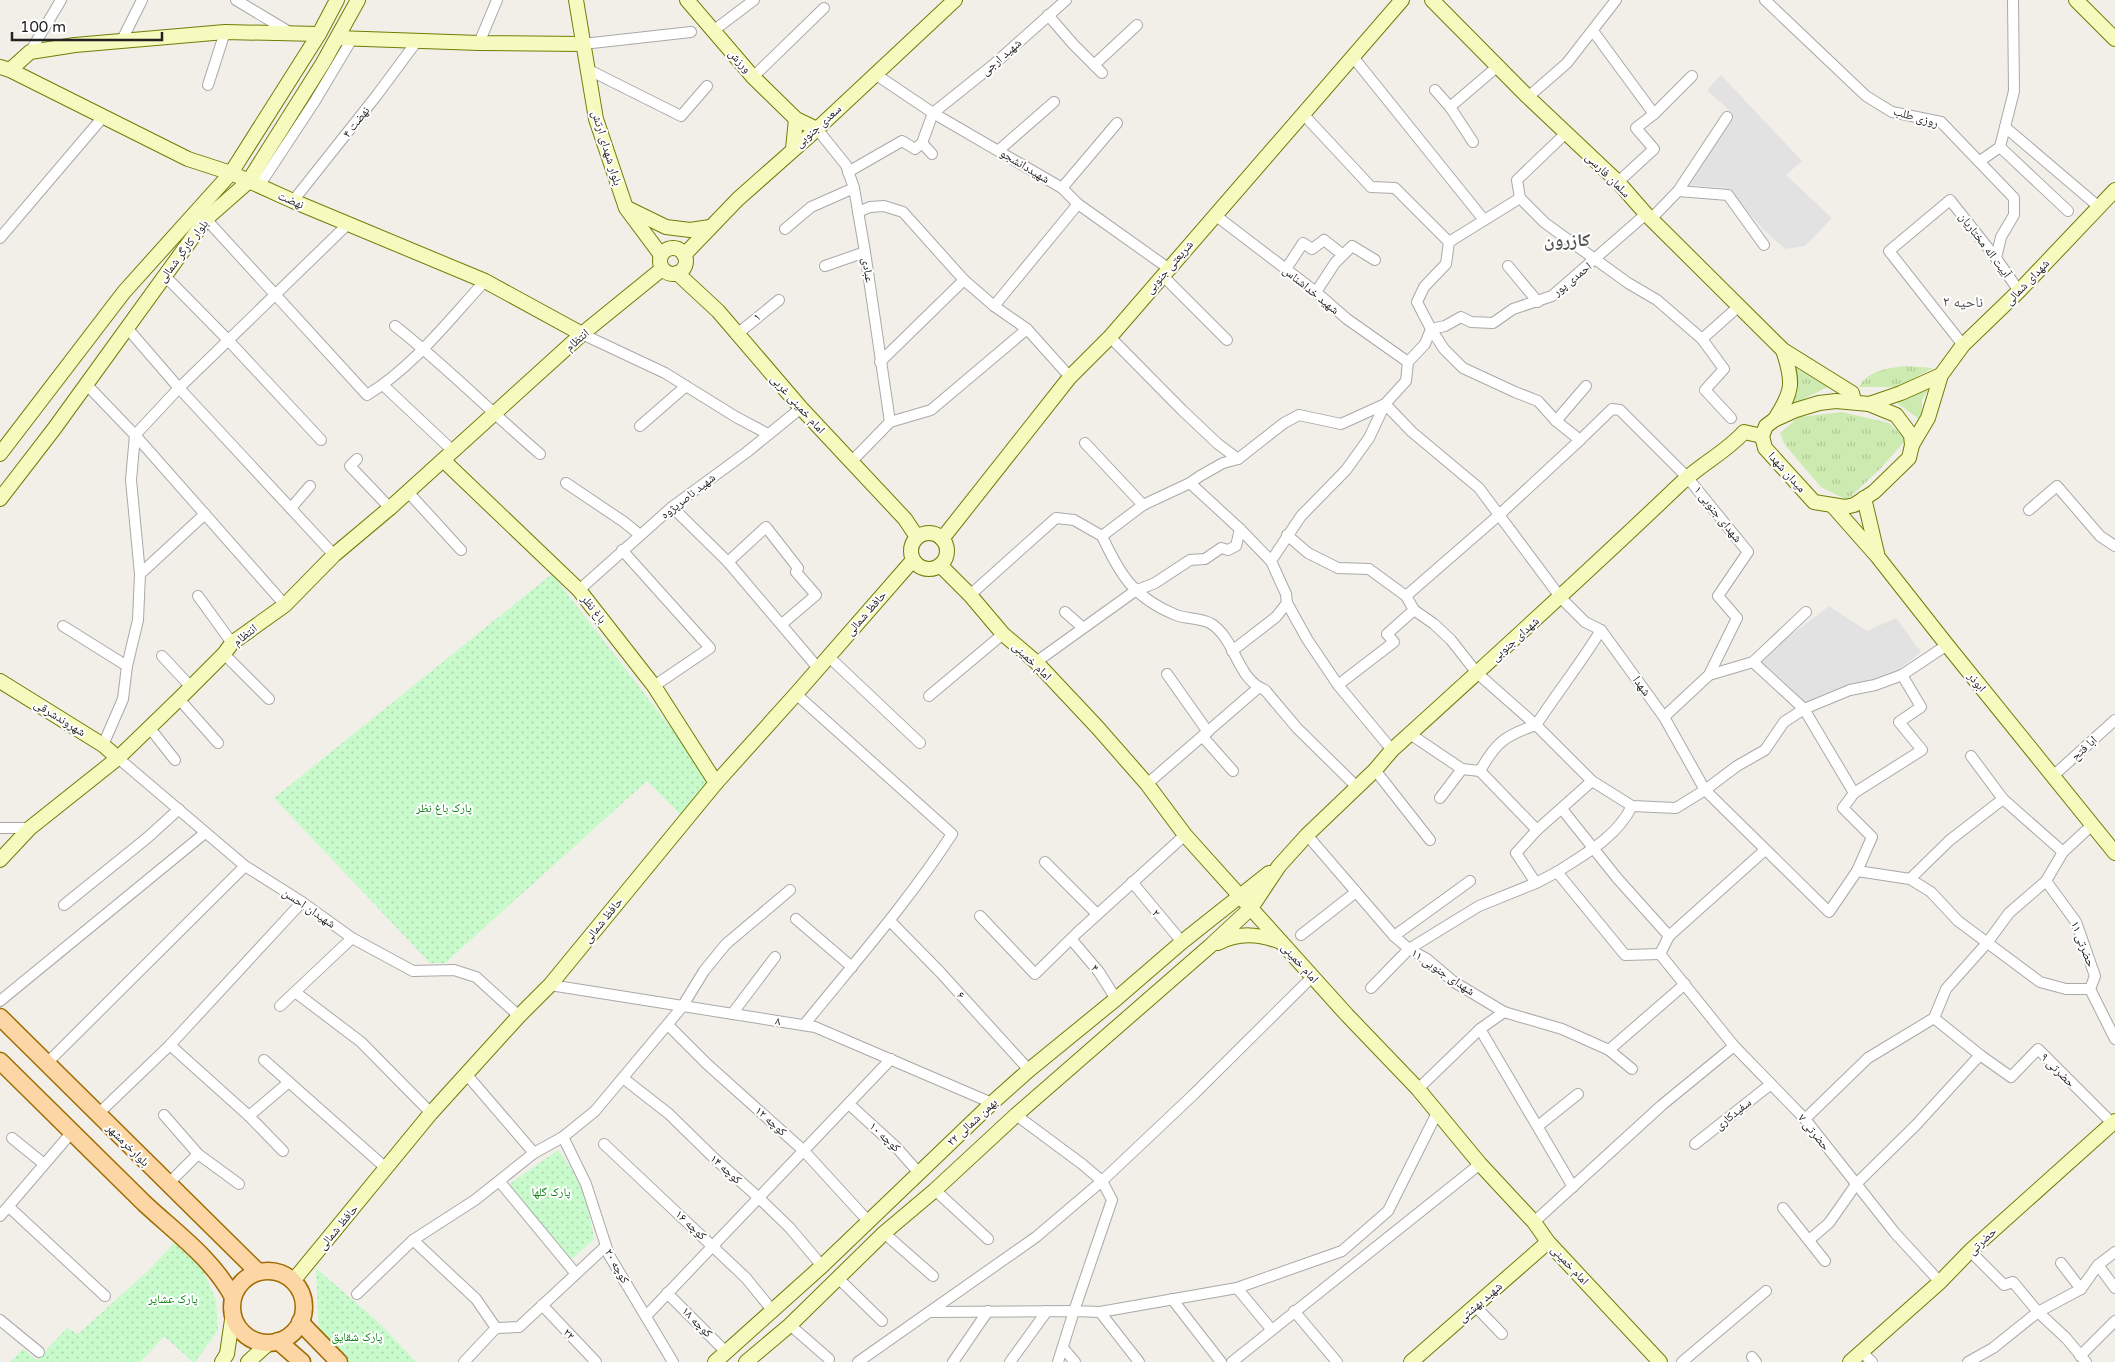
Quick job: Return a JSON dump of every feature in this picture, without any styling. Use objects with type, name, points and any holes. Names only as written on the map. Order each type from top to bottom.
[{"type":"main road","name":"بلوار کارگر شمالی","points":[[0,454],[124,292],[231,173],[319,34],[337,0]]},
{"type":"main road","name":"بلوار کارگر شمالی","points":[[0,499],[128,329],[164,275],[206,219],[253,184],[358,0]]},
{"type":"main road","name":"بلوار شهدای ارتش","points":[[576,0],[596,119],[626,208],[662,262]]},
{"type":"main road","name":"ورزش","points":[[687,0],[753,76],[796,119],[817,129]]},
{"type":"main road","name":"سعدی جنوبی","points":[[684,255],[710,227],[955,0]]},
{"type":"main road","name":"شریعتی جنوبی","points":[[942,538],[1070,376],[1110,336],[1402,0]]},
{"type":"main road","name":"سلمان فارسی","points":[[1432,0],[1528,98],[1618,182],[1648,216],[1783,350],[1852,394],[1854,401]]},
{"type":"main road","points":[[2076,0],[2115,39]]},
{"type":"main road","points":[[5,68],[30,52],[75,46],[225,32],[319,34]]},
{"type":"main road","points":[[336,38],[479,43],[583,44]]},
{"type":"main road","name":"نهضت","points":[[5,68],[188,159],[231,173],[253,184],[485,281],[582,334]]},
{"type":"main road","points":[[793,149],[796,119]]},
{"type":"main road","name":"شهدای شمالی","points":[[1941,375],[1963,345],[2019,291],[2115,190]]},
{"type":"main road","points":[[626,208],[666,227],[690,230],[710,227]]},
{"type":"main road","points":[[668,249],[677,249],[684,255],[685,266],[677,273],[669,273],[662,262],[668,249]]},
{"type":"main road","name":"انتظام","points":[[0,860],[30,828],[118,758],[191,688],[228,648],[285,605],[334,555],[408,492],[662,262]]},
{"type":"main road","name":"امام خمینی غربی","points":[[677,273],[718,312],[736,335],[905,520],[917,537]]},
{"type":"main road","name":"سلمان فارسی","points":[[1774,420],[1788,397],[1791,373],[1783,350]]},
{"type":"main road","points":[[1869,404],[1901,393],[1941,375]]},
{"type":"main road","name":"میدان شهدا","points":[[1762,436],[1765,448],[1814,502],[1845,507],[1874,492],[1909,458],[1912,445],[1928,418],[1941,375]]},
{"type":"main road","points":[[1762,436],[1766,426],[1774,420],[1796,410],[1819,403],[1854,401],[1869,404],[1896,414],[1911,435],[1912,445]]},
{"type":"main road","name":"شهدای جنوبی","points":[[1251,908],[1279,866],[1307,835],[1358,788],[1392,750],[1561,598],[1687,477],[1734,443],[1744,432],[1762,436]]},
{"type":"main road","name":"باغ نظر","points":[[448,455],[579,590],[654,686],[716,783]]},
{"type":"main road","name":"ابوذر","points":[[1864,498],[1878,556],[1946,646],[2115,853]]},
{"type":"main road","points":[[1832,505],[1878,556]]},
{"type":"main road","points":[[924,533],[932,533],[942,538],[947,552],[940,565],[926,569],[913,560],[911,546],[917,537],[924,533]]},
{"type":"main road","name":"حافظ شمالی","points":[[293,1281],[387,1169],[431,1113],[519,1016],[550,985],[716,783],[913,560]]},
{"type":"main road","name":"امام خمینی","points":[[940,565],[970,595],[1003,634],[1036,662],[1147,784],[1185,835],[1380,1051],[1418,1089],[1480,1164],[1534,1222],[1548,1242],[1660,1362]]},
{"type":"main road","name":"شهروندشرقی","points":[[0,681],[103,745],[118,758]]},
{"type":"main road","name":"شهدای جنوبی","points":[[1240,895],[1279,866]]},
{"type":"main road","name":"۲۲ بهمن شمالی","points":[[715,1362],[822,1266],[919,1172],[1029,1070],[1240,895]]},
{"type":"main road","name":"۲۲ بهمن شمالی","points":[[746,1362],[790,1325],[884,1233],[935,1190],[1016,1115],[1251,908]]},
{"type":"main road","points":[[1210,946],[1227,938],[1245,935],[1264,936],[1281,942]]},
{"type":"main road","name":"بلوارخرمشهر","points":[[0,1017],[97,1115],[258,1272]]},
{"type":"main road","points":[[0,1061],[146,1204],[191,1244],[223,1279],[233,1296]]},
{"type":"main road","name":"حضرتی","points":[[1850,1362],[1940,1282],[1970,1251],[2113,1122]]},
{"type":"main road","name":"شهید بهشتی","points":[[1410,1362],[1548,1242]]},
{"type":"main road","points":[[223,1279],[240,1272],[243,1267],[242,1257]]},
{"type":"main road","points":[[242,1362],[235,1355],[225,1358],[233,1296],[242,1281],[258,1272],[278,1272],[293,1281],[301,1293],[304,1308],[300,1322],[291,1334],[274,1341],[248,1362]]},
{"type":"main road","points":[[232,1314],[235,1322],[246,1335],[261,1342],[274,1341],[302,1362]]},
{"type":"main road","points":[[300,1322],[334,1357]]},
{"type":"main road","points":[[310,1362],[315,1354],[322,1352],[334,1357]]},
{"type":"street","points":[[30,52],[61,0]]},
{"type":"street","points":[[120,42],[142,0]]},
{"type":"street","points":[[236,0],[292,34]]},
{"type":"street","points":[[479,43],[497,0]]},
{"type":"street","points":[[713,31],[754,0]]},
{"type":"street","name":"شهید ارجی","points":[[933,112],[993,65],[1066,0]]},
{"type":"street","points":[[1528,98],[1567,63],[1616,0]]},
{"type":"street","points":[[1980,161],[2000,147],[2014,91],[2013,0]]},
{"type":"street","name":"روزی طلب","points":[[1770,1],[1866,96],[1892,112],[1941,122],[2014,198],[2014,216],[2001,237],[1996,258]]},
{"type":"street","points":[[753,76],[824,8]]},
{"type":"street","points":[[1048,15],[1072,44],[1102,73]]},
{"type":"street","points":[[1094,65],[1137,25]]},
{"type":"street","points":[[1593,31],[1654,114]]},
{"type":"street","points":[[208,85],[225,32]]},
{"type":"street","points":[[583,44],[692,32]]},
{"type":"street","points":[[253,184],[315,101],[352,39]]},
{"type":"street","name":"نهضت ۴","points":[[293,201],[377,96],[417,41]]},
{"type":"street","points":[[1353,57],[1484,220]]},
{"type":"street","points":[[1450,107],[1498,66]]},
{"type":"street","points":[[587,69],[681,116],[707,86]]},
{"type":"street","name":"شهیددانشجو","points":[[874,74],[933,112],[1062,188],[1078,204],[1165,272],[1227,340]]},
{"type":"street","points":[[1618,182],[1654,149],[1636,128],[1654,114],[1692,76]]},
{"type":"street","points":[[1435,90],[1450,107],[1473,142]]},
{"type":"street","points":[[999,150],[1054,102]]},
{"type":"street","points":[[848,172],[902,141],[915,149],[922,143],[933,112]]},
{"type":"street","points":[[1303,114],[1371,187],[1395,188],[1449,242]]},
{"type":"street","points":[[0,238],[103,116]]},
{"type":"street","name":"احمدی پور","points":[[1431,329],[1445,326],[1461,317],[1471,322],[1493,323],[1513,310],[1552,296],[1678,191],[1727,117]]},
{"type":"street","points":[[1062,188],[1117,122]]},
{"type":"street","points":[[2005,127],[2098,206]]},
{"type":"street","name":"عبادی","points":[[817,129],[846,165],[854,188],[890,422]]},
{"type":"street","points":[[1566,134],[1517,180],[1520,198],[1545,223],[1596,260],[1657,300],[1702,339],[1724,368],[1705,390],[1730,418]]},
{"type":"street","points":[[922,143],[932,154]]},
{"type":"street","points":[[2000,147],[2068,211]]},
{"type":"street","points":[[785,229],[811,207],[854,188]]},
{"type":"street","points":[[1678,191],[1728,195],[1764,245]]},
{"type":"street","points":[[1449,242],[1520,198]]},
{"type":"street","name":"آییت اله مختاریان","points":[[1963,345],[1889,251],[1950,200],[1996,258],[2019,291]]},
{"type":"street","points":[[994,306],[1078,204]]},
{"type":"street","points":[[858,212],[870,206],[884,206],[903,212],[964,280],[994,306],[1027,329],[1070,376]]},
{"type":"street","name":"شهید خداشناس","points":[[1215,215],[1316,292],[1347,319],[1408,362]]},
{"type":"street","points":[[206,219],[367,396],[383,385],[424,349],[485,281]]},
{"type":"street","points":[[103,745],[123,699],[127,666],[138,620],[140,574],[130,480],[136,435],[179,388],[349,224]]},
{"type":"street","points":[[1286,270],[1303,243],[1312,249],[1324,240],[1343,255]]},
{"type":"street","points":[[1406,596],[1499,515],[1580,440],[1556,421],[1538,401],[1463,368],[1444,349],[1417,302],[1424,287],[1446,264],[1449,242]]},
{"type":"street","points":[[1316,292],[1335,263],[1352,246],[1375,260]]},
{"type":"street","points":[[825,266],[865,252]]},
{"type":"street","points":[[1508,266],[1538,302]]},
{"type":"street","points":[[164,275],[228,340],[321,440]]},
{"type":"street","points":[[880,362],[964,280]]},
{"type":"street","name":"۱","points":[[736,335],[779,300]]},
{"type":"street","points":[[1702,339],[1738,307]]},
{"type":"street","points":[[395,326],[424,349],[540,454]]},
{"type":"street","points":[[128,329],[179,388],[334,555]]},
{"type":"street","points":[[851,462],[890,422],[931,410],[1027,329]]},
{"type":"street","points":[[1271,561],[1286,535],[1301,516],[1346,470],[1370,438],[1385,404],[1406,381],[1408,362],[1425,344],[1431,329]]},
{"type":"street","points":[[582,334],[665,373],[736,417],[768,434]]},
{"type":"street","points":[[1110,336],[1130,359],[1158,383],[1182,410],[1218,444],[1238,459]]},
{"type":"street","points":[[86,384],[136,435],[285,605]]},
{"type":"street","points":[[383,385],[448,455]]},
{"type":"street","points":[[640,426],[686,386]]},
{"type":"street","points":[[1556,421],[1586,386]]},
{"type":"street","points":[[1102,536],[1143,505],[1190,483],[1223,463],[1238,459],[1284,423],[1299,414],[1341,424],[1385,404]]},
{"type":"street","name":"شهدا","points":[[1385,404],[1412,432],[1479,488],[1561,598],[1585,622],[1601,630],[1664,717],[1705,790],[1829,912],[1857,871]]},
{"type":"street","name":"شهید ناصرپژوه","points":[[579,590],[672,507],[802,408]]},
{"type":"street","name":"۱ شهدای جنوبی","points":[[1580,440],[1612,408],[1620,410],[1687,477],[1748,552],[1718,596],[1737,618],[1709,675]]},
{"type":"street","points":[[1085,443],[1143,505]]},
{"type":"street","points":[[357,459],[350,466],[390,508]]},
{"type":"street","points":[[566,483],[640,535]]},
{"type":"street","points":[[1190,483],[1240,529],[1271,561],[1286,594],[1287,603],[1307,639],[1338,685],[1392,750]]},
{"type":"street","points":[[291,508],[310,486]]},
{"type":"street","points":[[2029,510],[2057,486],[2100,536],[2115,546]]},
{"type":"street","points":[[408,492],[461,550]]},
{"type":"street","points":[[672,507],[728,562],[818,668]]},
{"type":"street","points":[[140,574],[205,514]]},
{"type":"street","points":[[970,595],[1056,518],[1074,520],[1102,536],[1112,558],[1135,591],[1156,606],[1178,616],[1210,623],[1222,635],[1248,678],[1258,688],[1265,690],[1297,728],[1358,788]]},
{"type":"street","points":[[728,562],[766,527],[798,568],[796,572],[816,595],[782,624]]},
{"type":"street","points":[[1036,662],[1082,627],[1135,591],[1155,583],[1190,560],[1205,559],[1221,548],[1228,550],[1236,546],[1240,529]]},
{"type":"street","points":[[1286,535],[1308,554],[1338,568],[1369,569],[1406,596],[1414,610],[1434,624],[1451,640],[1477,673],[1536,725],[1592,781],[1632,806],[1676,808],[1705,790],[1737,766],[1765,750],[1784,722],[1804,708],[1850,690],[1875,685],[1902,675],[1946,646]]},
{"type":"street","points":[[622,550],[710,648],[654,686]]},
{"type":"street","points":[[198,596],[228,648],[269,699]]},
{"type":"street","points":[[1232,651],[1276,617],[1287,603]]},
{"type":"street","points":[[1338,685],[1394,642],[1387,634],[1414,610]]},
{"type":"street","points":[[1065,612],[1082,627]]},
{"type":"street","points":[[1664,717],[1709,675],[1753,662],[1806,612]]},
{"type":"street","points":[[63,626],[127,666]]},
{"type":"street","points":[[1480,771],[1490,752],[1506,738],[1514,732],[1536,725],[1557,692],[1585,658],[1601,630]]},
{"type":"street","points":[[929,696],[1003,634]]},
{"type":"street","points":[[162,656],[191,688]]},
{"type":"street","points":[[828,656],[920,743]]},
{"type":"street","points":[[1753,662],[1804,708],[1854,793]]},
{"type":"street","points":[[1167,674],[1205,734],[1233,771]]},
{"type":"street","points":[[1902,675],[1921,706],[1899,722],[1922,750],[1854,793],[1843,808],[1872,836],[1857,871],[1910,879],[1931,892],[1958,920],[2040,982],[2066,989],[2090,989]]},
{"type":"street","points":[[1147,784],[1258,688]]},
{"type":"street","points":[[796,694],[952,834],[924,877],[890,921],[804,1025]]},
{"type":"street","points":[[180,699],[218,743]]},
{"type":"street","name":"ابا فتح","points":[[2053,776],[2115,720]]},
{"type":"street","points":[[149,727],[175,760]]},
{"type":"street","points":[[1410,734],[1462,770],[1480,771],[1537,830]]},
{"type":"street","points":[[1971,756],[2003,799],[2063,852]]},
{"type":"street","name":"شهیدان احسن","points":[[118,758],[246,866],[302,902],[352,938],[412,971],[454,970],[476,977],[519,1016]]},
{"type":"street","points":[[1375,770],[1430,840]]},
{"type":"street","points":[[1440,798],[1462,770]]},
{"type":"street","points":[[1536,883],[1516,853],[1537,830],[1592,781]]},
{"type":"street","points":[[1910,879],[1950,840],[2003,799]]},
{"type":"street","points":[[1371,988],[1409,949],[1479,906],[1536,883],[1594,848],[1624,822],[1632,806]]},
{"type":"street","points":[[64,905],[132,851],[179,809]]},
{"type":"street","points":[[1562,809],[1617,878],[1669,936]]},
{"type":"street","points":[[1805,1119],[1868,1058],[1934,1018],[1946,989],[1987,943],[2009,913],[2046,881],[2063,852],[2092,825]]},
{"type":"street","points":[[0,828],[30,828]]},
{"type":"street","points":[[0,1001],[205,833]]},
{"type":"street","points":[[980,916],[1035,974],[1097,914],[1185,835]]},
{"type":"street","name":"۱۱ شهدای جنوبی","points":[[1307,835],[1394,936],[1409,949],[1427,959],[1454,982],[1504,1012],[1562,1029],[1609,1050],[1632,1069]]},
{"type":"street","points":[[1557,872],[1626,955],[1660,954],[1669,936],[1766,850]]},
{"type":"street","points":[[1045,862],[1097,914]]},
{"type":"street","points":[[46,1064],[246,866]]},
{"type":"street","points":[[1394,936],[1470,881]]},
{"type":"street","name":"حضرتی ۱۱","points":[[2046,881],[2076,922],[2095,976],[2090,989],[2115,1039]]},
{"type":"street","name":"۲","points":[[1132,882],[1182,942]]},
{"type":"street","points":[[357,1294],[413,1240],[500,1182],[534,1154],[563,1137],[595,1111],[668,1025],[682,1007],[704,971],[726,944],[790,890]]},
{"type":"street","points":[[1301,935],[1356,892]]},
{"type":"street","points":[[97,1115],[170,1045],[302,902]]},
{"type":"street","points":[[796,919],[852,967]]},
{"type":"street","name":"۶","points":[[890,921],[1029,1070]]},
{"type":"street","points":[[280,1006],[352,938]]},
{"type":"street","name":"۴","points":[[1071,939],[1098,972],[1116,999]]},
{"type":"street","name":"حضرتی ۷","points":[[1660,954],[1734,1046],[1805,1119],[1895,1233],[1940,1282]]},
{"type":"street","points":[[732,1014],[776,957]]},
{"type":"street","points":[[858,1362],[1036,1237],[1102,1181],[1193,1095],[1313,976]]},
{"type":"street","points":[[1609,1050],[1684,984]]},
{"type":"street","name":"۸","points":[[550,985],[815,1027],[992,1103]]},
{"type":"street","points":[[295,992],[361,1042],[431,1113]]},
{"type":"street","points":[[1418,1089],[1480,1029],[1504,1012]]},
{"type":"street","name":"حضرتی ۹","points":[[1934,1018],[1980,1056],[2011,1077],[2038,1049],[2113,1122]]},
{"type":"street","name":"کوچه ۱۲","points":[[668,1025],[707,1064],[804,1151],[869,1222]]},
{"type":"street","points":[[1480,1029],[1573,1187]]},
{"type":"street","points":[[170,1045],[249,1116],[283,1152]]},
{"type":"street","points":[[1534,1222],[1662,1105],[1734,1046]]},
{"type":"street","points":[[1809,1240],[1829,1223],[1857,1183],[1980,1056]]},
{"type":"street","points":[[646,1316],[712,1244],[891,1059]]},
{"type":"street","points":[[264,1060],[387,1169]]},
{"type":"street","points":[[467,1075],[534,1154]]},
{"type":"street","name":"کوچه ۱۴","points":[[623,1078],[669,1114],[715,1159],[758,1197],[790,1228],[822,1266]]},
{"type":"street","points":[[249,1116],[289,1082]]},
{"type":"street","name":"سفیدکاری","points":[[1695,1144],[1771,1084]]},
{"type":"street","points":[[1538,1126],[1578,1094]]},
{"type":"street","name":"کوچه ۱۰","points":[[849,1104],[898,1148],[919,1172]]},
{"type":"street","points":[[929,1312],[1100,1312],[1238,1288],[1342,1251],[1388,1210],[1437,1113]]},
{"type":"street","points":[[164,1115],[198,1154],[239,1184]]},
{"type":"street","points":[[1016,1115],[1102,1181],[1112,1200],[1058,1362]]},
{"type":"street","points":[[0,1216],[72,1132]]},
{"type":"street","name":"کوچه ۲۰","points":[[563,1137],[586,1184],[609,1255],[673,1362]]},
{"type":"street","points":[[12,1138],[44,1164]]},
{"type":"street","name":"کوچه ۱۶","points":[[604,1144],[712,1244],[746,1278],[772,1310]]},
{"type":"street","points":[[168,1184],[198,1154]]},
{"type":"street","points":[[1239,1360],[1271,1329],[1480,1164]]},
{"type":"street","points":[[500,1182],[576,1274]]},
{"type":"street","points":[[935,1190],[988,1239]]},
{"type":"street","points":[[9,1207],[105,1296]]},
{"type":"street","points":[[1783,1208],[1825,1260]]},
{"type":"street","points":[[884,1233],[933,1276]]},
{"type":"street","points":[[413,1240],[476,1299],[496,1328]]},
{"type":"street","points":[[464,1362],[496,1328],[519,1327],[606,1246]]},
{"type":"street","points":[[1970,1251],[2004,1285],[2013,1282],[2038,1312],[2066,1338],[2083,1359],[2115,1321]]},
{"type":"street","points":[[1968,1362],[1993,1348],[2038,1312],[2081,1289],[2098,1265],[2115,1252]]},
{"type":"street","points":[[2060,1263],[2081,1289]]},
{"type":"street","points":[[2098,1265],[2115,1288]]},
{"type":"street","points":[[839,1279],[882,1321]]},
{"type":"street","points":[[1238,1288],[1271,1329]]},
{"type":"street","points":[[1682,1362],[1766,1291]]},
{"type":"street","name":"کوچه ۱۸","points":[[667,1293],[726,1352]]},
{"type":"street","points":[[1172,1299],[1221,1362]]},
{"type":"street","name":"۲۲","points":[[542,1305],[596,1362]]},
{"type":"street","points":[[1475,1306],[1502,1334]]},
{"type":"street","points":[[953,1362],[988,1311]]},
{"type":"street","points":[[1010,1362],[1047,1311]]},
{"type":"street","points":[[1294,1311],[1337,1362]]},
{"type":"street","points":[[1100,1312],[1139,1362]]},
{"type":"street","points":[[0,1320],[39,1352]]},
{"type":"street","points":[[790,1325],[829,1359]]},
{"type":"street","points":[[1063,1348],[1075,1362]]},
{"type":"street","points":[[1862,1352],[1872,1362]]},
{"type":"green space","points":[[1906,366],[1933,368],[1898,387],[1859,387],[1873,373]]},
{"type":"green space","points":[[1795,368],[1828,387],[1805,398],[1791,409],[1797,389]]},
{"type":"green space","points":[[1930,386],[1922,400],[1922,421],[1894,401]]},
{"type":"green space","points":[[1842,412],[1889,423],[1906,440],[1881,468],[1847,500],[1821,487],[1785,445],[1780,433],[1799,417]]},
{"type":"green space","name":"پارک باغ نظر","points":[[552,574],[712,781],[681,815],[647,781],[445,963],[430,963],[274,798]]},
{"type":"green space","name":"پارک گلها","points":[[558,1150],[578,1182],[589,1214],[594,1239],[567,1264],[508,1185]]},
{"type":"green space","name":"پارک عشایر","points":[[176,1241],[203,1270],[216,1300],[218,1330],[195,1362],[164,1336],[141,1362],[10,1362],[23,1349],[37,1360],[67,1328],[78,1334],[149,1270]]},
{"type":"green space","name":"پارک شقایق","points":[[316,1268],[378,1322],[416,1362],[347,1362],[319,1337]]},
{"type":"shaded area","points":[[1721,75],[1802,161],[1786,175],[1832,218],[1805,246],[1785,249],[1764,230],[1727,188],[1685,185],[1732,113],[1707,90]]},
{"type":"shaded area","points":[[1829,606],[1867,631],[1896,618],[1921,652],[1893,674],[1806,704],[1759,660]]},
{"type":"district","name":"کازرون","points":[[1567,240]]},
{"type":"district","name":"ناحیه ۲","points":[[1963,302]]}]
